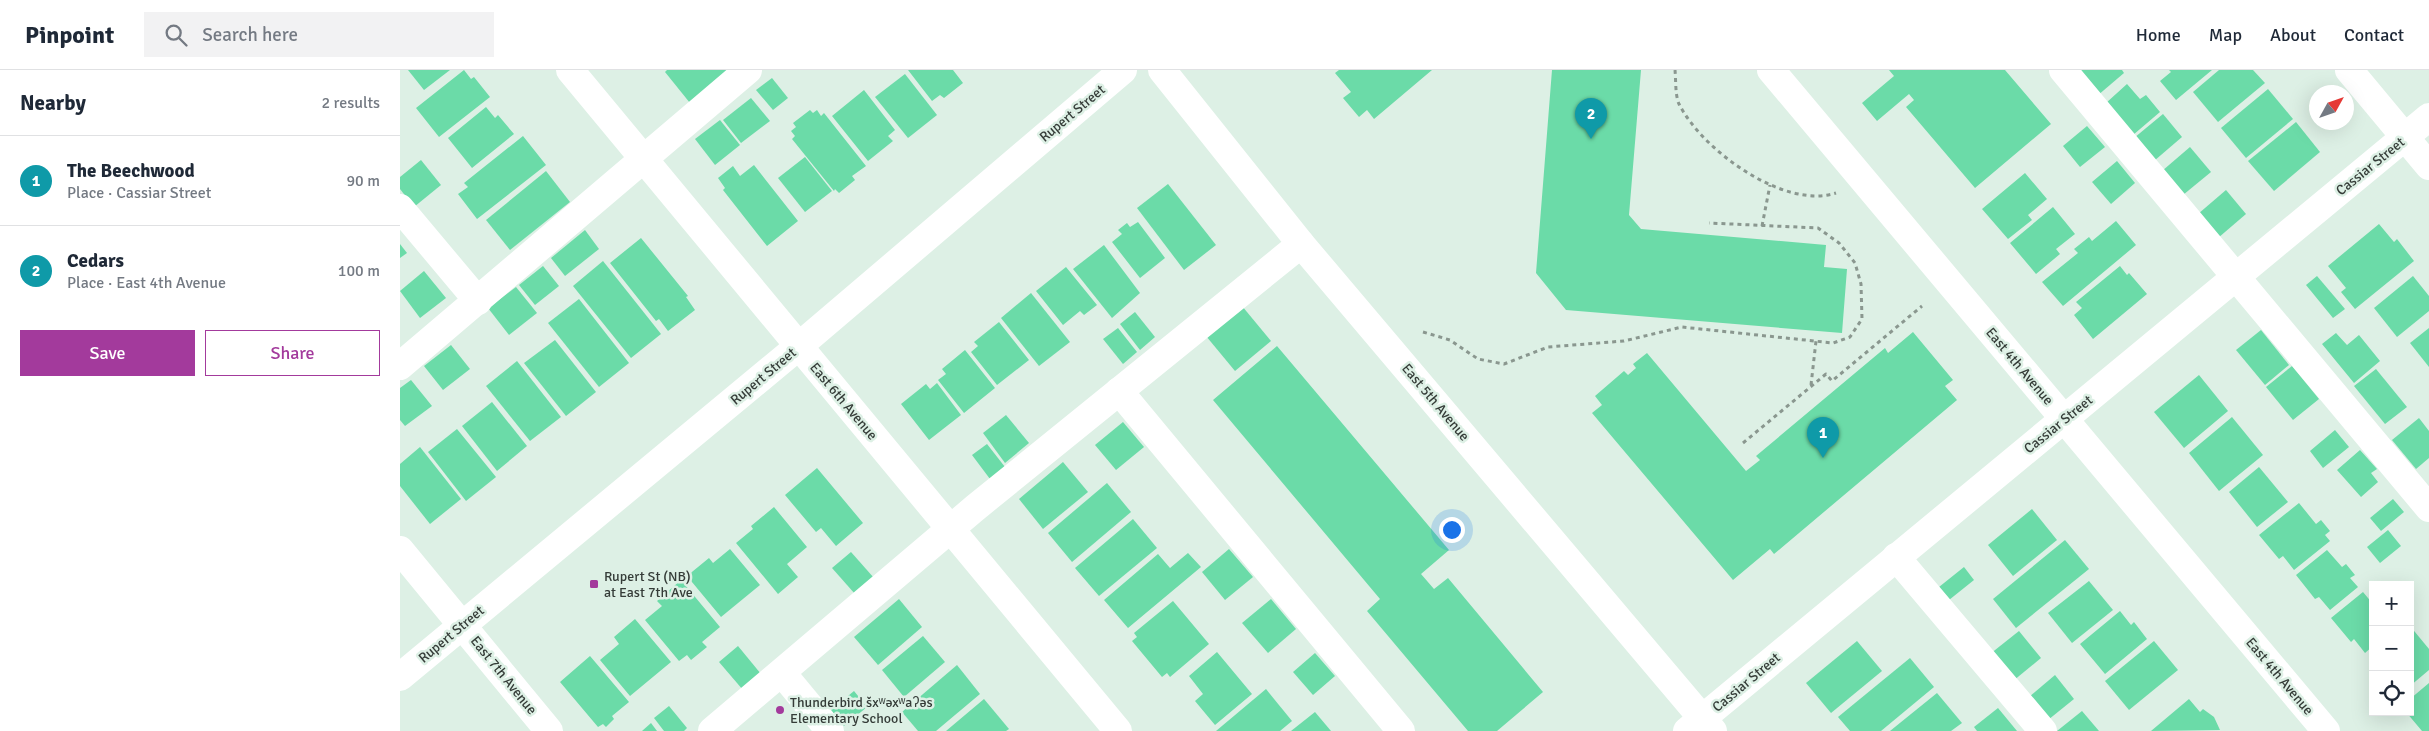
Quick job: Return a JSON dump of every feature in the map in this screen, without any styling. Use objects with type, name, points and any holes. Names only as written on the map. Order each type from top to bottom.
[{"type":"street","name":"East 6th Avenue","points":[[570,70],[1118,731]]},
{"type":"street","points":[[400,366],[748,70]]},
{"type":"street","name":"Rupert Street","points":[[400,677],[799,346],[1123,70]]},
{"type":"street","name":"East 5th Avenue","points":[[1162,70],[1301,244],[1701,727]]},
{"type":"street","name":"East 4th Avenue","points":[[1771,70],[2326,731]]},
{"type":"street","points":[[2063,70],[2429,508]]},
{"type":"street","points":[[2349,70],[2429,166]]},
{"type":"street","name":"Cassiar Street","points":[[1701,727],[1896,557],[2429,117]]},
{"type":"street","points":[[400,208],[478,301]]},
{"type":"street","points":[[712,731],[1119,390],[1301,244]]},
{"type":"street","points":[[1119,390],[1401,731]]},
{"type":"street","name":"East 7th Avenue","points":[[400,550],[549,731]]},
{"type":"street","points":[[1896,557],[2043,731]]},
{"type":"street","points":[[782,673],[830,731]]},
{"type":"path","points":[[1675,70],[1678,102],[1696,131],[1722,156],[1770,185],[1806,196],[1824,197],[1837,193]]},
{"type":"path","points":[[1762,226],[1770,185]]},
{"type":"path","points":[[1423,332],[1450,340],[1478,359],[1504,364],[1548,347],[1624,341],[1682,328],[1833,343],[1850,336],[1862,319],[1862,284],[1855,262],[1839,243],[1818,228],[1709,223]]},
{"type":"path","points":[[1743,443],[1826,374],[1832,381],[1922,306]]},
{"type":"path","points":[[1811,386],[1816,341]]},
{"type":"building","points":[[408,70],[450,70],[424,90]]},
{"type":"building","points":[[464,70],[471,79],[474,77],[490,97],[439,137],[416,108]]},
{"type":"building","points":[[667,70],[730,70],[690,103],[665,72]]},
{"type":"building","points":[[908,70],[953,70],[963,83],[944,98],[940,95],[932,101]]},
{"type":"building","points":[[1339,70],[1432,70],[1374,119],[1367,110],[1359,117],[1343,98],[1351,92],[1335,73]]},
{"type":"building","points":[[1552,70],[1641,70],[1629,215],[1641,229],[1826,245],[1824,267],[1847,269],[1842,333],[1566,310],[1536,273]]},
{"type":"building","points":[[1889,70],[2005,70],[2051,124],[1975,188],[1906,107],[1914,100],[1909,94],[1877,121],[1862,103],[1894,76]]},
{"type":"building","points":[[2078,70],[2122,70],[2124,73],[2097,96]]},
{"type":"building","points":[[2169,70],[2212,70],[2176,100],[2160,81],[2171,72]]},
{"type":"building","points":[[2219,70],[2253,70],[2265,83],[2218,122],[2193,92]]},
{"type":"building","points":[[905,74],[937,115],[908,138],[875,97]]},
{"type":"building","points":[[772,78],[788,98],[773,110],[756,90]]},
{"type":"building","points":[[2127,84],[2140,99],[2146,95],[2160,112],[2133,135],[2106,103]]},
{"type":"building","points":[[2268,89],[2293,119],[2246,158],[2221,128]]},
{"type":"building","points":[[864,90],[895,130],[888,136],[893,141],[868,161],[832,116]]},
{"type":"building","points":[[751,98],[770,121],[741,143],[723,120]]},
{"type":"building","points":[[486,107],[495,118],[498,115],[514,134],[472,168],[448,138]]},
{"type":"building","points":[[810,110],[813,113],[817,110],[821,116],[824,113],[866,166],[852,176],[855,180],[839,193],[835,189],[834,191],[792,139],[795,136],[791,131],[796,127],[793,123]]},
{"type":"building","points":[[2163,114],[2182,137],[2154,161],[2134,138]]},
{"type":"building","points":[[720,120],[740,145],[715,165],[695,139]]},
{"type":"building","points":[[2296,122],[2320,152],[2274,191],[2248,161]]},
{"type":"building","points":[[2087,126],[2105,147],[2080,167],[2063,146]]},
{"type":"building","points":[[523,136],[546,165],[477,219],[458,194],[468,187],[464,183]]},
{"type":"building","points":[[2190,147],[2211,172],[2183,195],[2162,171]]},
{"type":"building","points":[[805,157],[832,191],[805,212],[778,178]]},
{"type":"building","points":[[421,160],[441,185],[414,207],[400,189],[400,177]]},
{"type":"building","points":[[2117,161],[2135,183],[2111,204],[2092,182]]},
{"type":"building","points":[[754,165],[798,221],[767,246],[723,190],[725,188],[718,178],[733,166],[740,176]]},
{"type":"building","points":[[546,171],[570,202],[510,250],[486,220]]},
{"type":"building","points":[[2025,173],[2047,199],[2028,215],[2032,220],[2008,239],[1982,209]]},
{"type":"building","points":[[1168,184],[1216,245],[1184,270],[1137,208]]},
{"type":"building","points":[[2226,190],[2246,214],[2218,238],[2198,214]]},
{"type":"building","points":[[2053,207],[2075,234],[2056,249],[2060,254],[2036,274],[2010,243]]},
{"type":"building","points":[[2116,221],[2136,245],[2063,306],[2042,282],[2078,253],[2074,249],[2089,237],[2092,241]]},
{"type":"building","points":[[1138,222],[1165,258],[1140,278],[1112,242],[1122,234],[1118,230],[1127,223],[1130,227]]},
{"type":"building","points":[[2379,224],[2394,242],[2397,239],[2414,261],[2355,309],[2341,292],[2346,288],[2328,266]]},
{"type":"building","points":[[585,230],[599,249],[565,276],[551,258]]},
{"type":"building","points":[[641,238],[688,296],[686,297],[695,310],[668,331],[659,319],[656,321],[610,263]]},
{"type":"building","points":[[400,244],[407,253],[400,258]]},
{"type":"building","points":[[1104,245],[1140,293],[1112,318],[1073,269]]},
{"type":"building","points":[[603,261],[661,334],[631,358],[573,286]]},
{"type":"building","points":[[543,266],[559,286],[535,305],[519,285]]},
{"type":"building","points":[[2120,266],[2127,275],[2129,273],[2147,294],[2093,339],[2074,315],[2082,308],[2076,302]]},
{"type":"building","points":[[1066,267],[1097,305],[1084,315],[1080,311],[1063,325],[1036,291]]},
{"type":"building","points":[[424,271],[446,298],[420,318],[400,291]]},
{"type":"building","points":[[2317,276],[2345,309],[2333,318],[2306,285]]},
{"type":"building","points":[[2413,276],[2429,296],[2429,311],[2397,337],[2374,308]]},
{"type":"building","points":[[516,287],[537,313],[509,335],[488,308]]},
{"type":"building","points":[[1031,293],[1070,342],[1039,366],[1001,318]]},
{"type":"building","points":[[579,299],[629,363],[599,387],[548,323]]},
{"type":"building","points":[[1242,306],[1271,341],[1235,371],[1206,336]]},
{"type":"building","points":[[1135,312],[1155,337],[1140,350],[1120,324]]},
{"type":"building","points":[[999,322],[1029,360],[997,385],[971,352],[978,346],[974,342]]},
{"type":"building","points":[[1118,328],[1137,352],[1123,364],[1103,339]]},
{"type":"building","points":[[2429,328],[2429,367],[2410,343]]},
{"type":"building","points":[[2261,330],[2289,365],[2265,385],[2236,350]]},
{"type":"building","points":[[1913,332],[1953,380],[1945,386],[1957,400],[1774,554],[1770,549],[1733,580],[1592,413],[1602,405],[1595,396],[1624,371],[1628,375],[1636,368],[1633,364],[1647,353],[1746,471],[1760,460],[1756,456],[1885,348],[1888,353]]},
{"type":"building","points":[[2336,333],[2347,345],[2359,335],[2380,361],[2354,383],[2322,344]]},
{"type":"building","points":[[555,340],[596,392],[566,416],[524,363]]},
{"type":"building","points":[[451,345],[470,369],[443,390],[424,366]]},
{"type":"building","points":[[1277,346],[1449,550],[1421,574],[1434,589],[1448,578],[1543,692],[1497,731],[1468,731],[1367,611],[1380,599],[1213,400]]},
{"type":"building","points":[[965,350],[995,388],[964,413],[938,380],[946,374],[942,369]]},
{"type":"building","points":[[517,361],[561,417],[530,441],[486,386]]},
{"type":"building","points":[[2292,366],[2319,399],[2293,420],[2266,387]]},
{"type":"building","points":[[2376,369],[2407,407],[2385,424],[2354,386]]},
{"type":"building","points":[[2199,375],[2228,411],[2184,448],[2154,412]]},
{"type":"building","points":[[411,380],[432,406],[405,426],[400,420],[400,388]]},
{"type":"building","points":[[937,383],[961,415],[929,440],[901,404],[926,384],[930,389]]},
{"type":"building","points":[[492,402],[527,446],[497,471],[462,426]]},
{"type":"building","points":[[1006,415],[1029,443],[1005,463],[983,433]]},
{"type":"building","points":[[2232,417],[2263,455],[2219,491],[2189,453]]},
{"type":"building","points":[[2419,418],[2429,431],[2429,458],[2416,469],[2392,440]]},
{"type":"building","points":[[1123,422],[1144,447],[1116,470],[1095,445]]},
{"type":"building","points":[[457,429],[496,477],[466,501],[428,452]]},
{"type":"building","points":[[2335,430],[2349,447],[2323,468],[2310,451]]},
{"type":"building","points":[[987,444],[1005,467],[990,479],[972,455]]},
{"type":"building","points":[[420,447],[461,499],[430,524],[400,486],[400,464]]},
{"type":"building","points":[[2360,450],[2377,469],[2371,473],[2378,482],[2361,497],[2337,470]]},
{"type":"building","points":[[1063,462],[1088,492],[1043,529],[1019,499]]},
{"type":"building","points":[[2259,467],[2288,502],[2257,527],[2229,492]]},
{"type":"building","points":[[817,468],[863,523],[836,546],[821,528],[816,532],[785,495]]},
{"type":"building","points":[[1107,483],[1131,512],[1072,562],[1048,533]]},
{"type":"building","points":[[2393,499],[2404,512],[2381,531],[2370,518]]},
{"type":"building","points":[[2299,503],[2316,524],[2321,520],[2330,531],[2325,535],[2330,541],[2294,570],[2283,556],[2279,559],[2259,535]]},
{"type":"building","points":[[774,507],[807,547],[787,564],[798,577],[778,594],[736,543],[753,529],[751,526]]},
{"type":"building","points":[[2032,509],[2057,540],[2013,576],[1988,545]]},
{"type":"building","points":[[1133,519],[1157,548],[1099,596],[1075,568]]},
{"type":"building","points":[[2388,530],[2401,546],[2380,563],[2367,547]]},
{"type":"building","points":[[2065,540],[2089,569],[2016,628],[1993,599]]},
{"type":"building","points":[[730,549],[760,585],[721,617],[687,576],[709,558],[713,563]]},
{"type":"building","points":[[1229,549],[1253,577],[1225,600],[1202,572]]},
{"type":"building","points":[[2327,550],[2342,567],[2346,564],[2355,575],[2350,578],[2358,587],[2330,610],[2319,597],[2315,599],[2296,575]]},
{"type":"building","points":[[851,552],[874,578],[855,594],[832,568]]},
{"type":"building","points":[[1188,553],[1201,567],[1128,628],[1104,600],[1158,554],[1170,568]]},
{"type":"building","points":[[1964,567],[1974,580],[1944,604],[1934,591]]},
{"type":"building","points":[[681,580],[720,627],[702,642],[707,647],[691,660],[687,655],[679,661],[645,620],[662,606],[657,601]]},
{"type":"building","points":[[2089,581],[2113,610],[2072,643],[2048,613]]},
{"type":"building","points":[[2363,592],[2369,599],[2369,650],[2365,653],[2354,639],[2351,642],[2331,618]]},
{"type":"building","points":[[899,599],[922,627],[878,665],[854,637]]},
{"type":"building","points":[[1271,599],[1296,629],[1268,653],[1242,623]]},
{"type":"building","points":[[1173,601],[1209,644],[1170,677],[1167,673],[1162,677],[1132,641],[1137,637],[1134,633]]},
{"type":"building","points":[[2120,611],[2131,625],[2134,622],[2147,639],[2105,674],[2080,644]]},
{"type":"building","points":[[635,619],[671,662],[630,696],[600,660],[619,644],[614,637]]},
{"type":"building","points":[[2019,631],[2041,658],[2013,681],[1990,654]]},
{"type":"building","points":[[2414,631],[2429,649],[2429,670],[2414,683]]},
{"type":"building","points":[[923,636],[945,662],[904,697],[882,670]]},
{"type":"building","points":[[1857,641],[1882,671],[1831,713],[1806,683]]},
{"type":"building","points":[[2154,641],[2178,670],[2129,710],[2105,681]]},
{"type":"building","points":[[738,646],[761,674],[743,690],[719,662]]},
{"type":"building","points":[[1217,652],[1252,694],[1215,725],[1195,701],[1203,694],[1189,676]]},
{"type":"building","points":[[1315,653],[1335,676],[1313,695],[1293,672]]},
{"type":"building","points":[[590,656],[629,702],[612,716],[614,719],[606,727],[603,724],[598,727],[560,682]]},
{"type":"building","points":[[1910,658],[1934,687],[1881,731],[1850,731],[1838,717]]},
{"type":"building","points":[[957,665],[980,694],[936,731],[918,731],[902,712]]},
{"type":"building","points":[[2055,675],[2074,699],[2048,720],[2029,697]]},
{"type":"building","points":[[2429,683],[2429,731],[2422,731],[2409,716],[2414,716],[2414,696]]},
{"type":"building","points":[[1266,689],[1292,721],[1280,731],[1216,731]]},
{"type":"building","points":[[854,691],[867,707],[844,726],[831,710]]},
{"type":"building","points":[[1937,693],[1962,723],[1951,731],[1890,731]]},
{"type":"building","points":[[984,699],[1009,729],[1006,731],[946,731]]},
{"type":"building","points":[[2189,699],[2200,712],[2203,709],[2214,717],[2220,730],[2151,731]]},
{"type":"building","points":[[669,706],[687,728],[684,731],[664,731],[654,718]]},
{"type":"building","points":[[1998,708],[2017,731],[1977,731],[1974,727]]},
{"type":"building","points":[[2082,711],[2099,731],[2057,731]]},
{"type":"building","points":[[1315,712],[1331,731],[1291,731]]},
{"type":"building","points":[[651,723],[657,731],[642,731]]},
{"type":"place","name":"Cedars","points":[[1591,139]]},
{"type":"place","name":"The Beechwood","points":[[1823,458]]},
{"type":"place","name":"Rupert St (NB) at East 7th Ave","points":[[594,584]]},
{"type":"place","name":"Thunderbird šxʷəxʷaʔəs Elementary School","points":[[780,710]]}]
